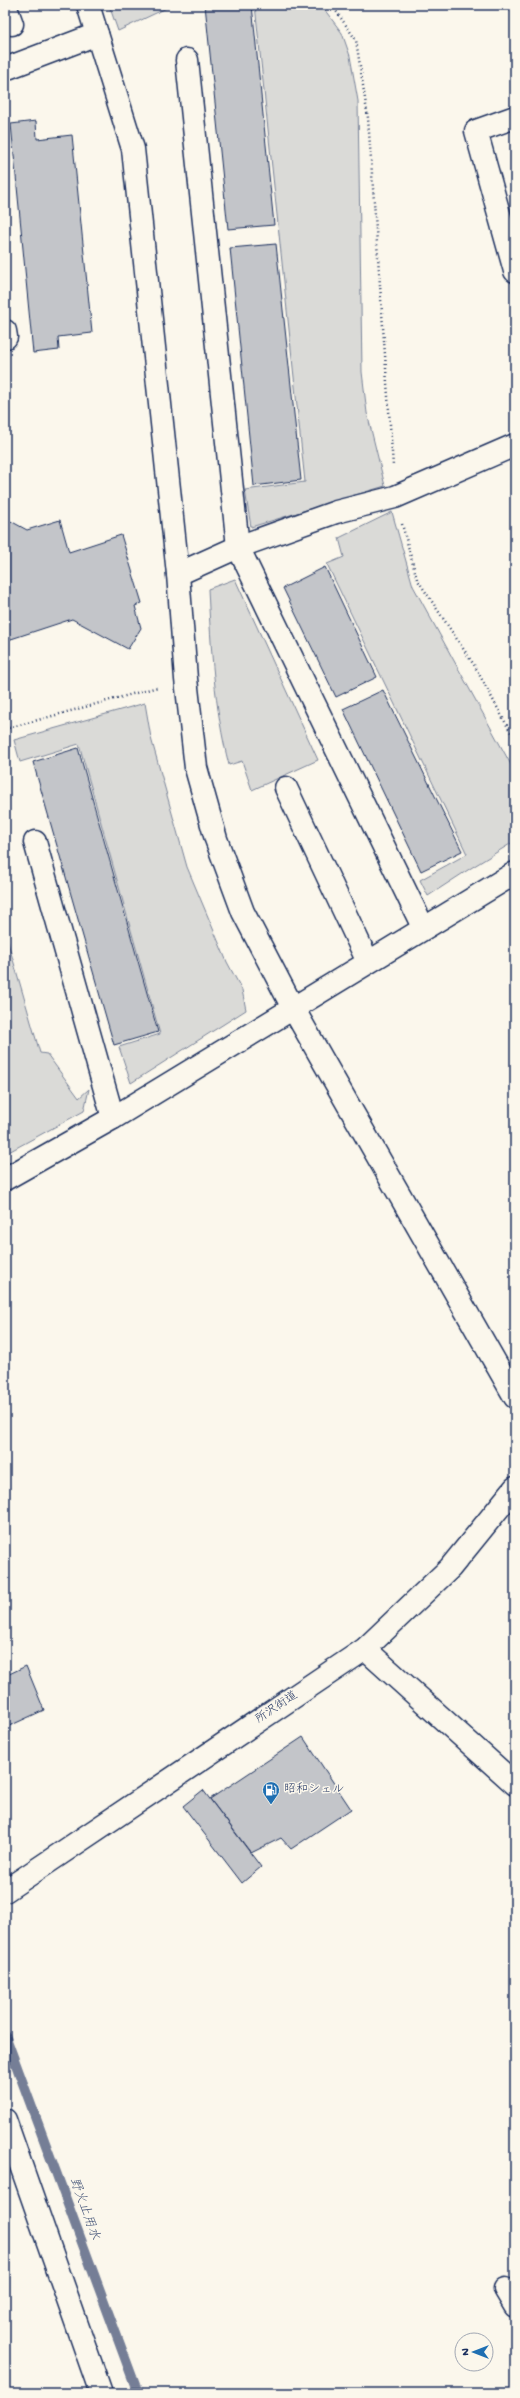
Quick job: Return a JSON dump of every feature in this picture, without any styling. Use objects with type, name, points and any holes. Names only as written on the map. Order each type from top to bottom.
[{"type":"street","points":[[88,5],[133,149],[178,574],[186,679],[196,768],[216,838],[243,912],[293,1008],[515,1397]]},
{"type":"street","points":[[5,69],[97,34]]},
{"type":"street","points":[[187,60],[238,547],[423,927]]},
{"type":"street","points":[[515,117],[476,131],[515,272]]},
{"type":"street","points":[[178,574],[238,547],[336,512],[395,497],[515,445]]},
{"type":"street","points":[[286,788],[368,962]]},
{"type":"street","points":[[35,842],[113,1118]]},
{"type":"street","points":[[5,1179],[113,1118],[423,927],[515,873]]},
{"type":"street","name":"所沢街道","points":[[5,1891],[365,1649],[450,1568],[515,1488]]},
{"type":"street","points":[[365,1649],[515,1784]]},
{"type":"street","points":[[5,2120],[101,2393]]},
{"type":"path","points":[[332,5],[356,40],[368,118],[395,497],[417,580],[474,665],[515,740]]},
{"type":"path","points":[[5,730],[186,679]]},
{"type":"shaded area","points":[[109,5],[173,5],[118,31]]},
{"type":"shaded area","points":[[255,5],[321,5],[342,33],[350,56],[358,101],[362,372],[367,413],[385,486],[251,527],[245,490],[305,482]]},
{"type":"shaded area","points":[[392,512],[413,586],[515,772],[515,841],[428,896],[420,880],[467,854],[327,564],[344,557],[339,538]]},
{"type":"shaded area","points":[[235,579],[318,760],[252,790],[242,761],[229,765],[220,721],[212,655],[208,589]]},
{"type":"shaded area","points":[[145,703],[151,738],[187,867],[227,962],[242,990],[246,1010],[131,1083],[119,1047],[160,1034],[79,744],[20,762],[14,740]]},
{"type":"shaded area","points":[[5,932],[40,1053],[47,1054],[79,1098],[89,1089],[84,1111],[5,1154],[5,1129],[9,1128],[5,1115]]},
{"type":"building","points":[[205,5],[252,5],[274,225],[228,229]]},
{"type":"building","points":[[36,121],[37,139],[72,135],[92,333],[58,337],[59,350],[33,353],[11,124]]},
{"type":"building","points":[[276,244],[301,480],[254,486],[230,248]]},
{"type":"building","points":[[5,518],[27,530],[60,520],[69,552],[121,535],[142,603],[135,606],[141,628],[128,649],[72,619],[5,641]]},
{"type":"building","points":[[325,567],[377,677],[336,697],[283,588]]},
{"type":"building","points":[[383,690],[462,851],[421,871],[343,709]]},
{"type":"building","points":[[78,748],[158,1032],[114,1045],[33,762]]},
{"type":"building","points":[[26,1666],[44,1710],[5,1728],[5,1676]]},
{"type":"building","points":[[303,1737],[351,1809],[291,1849],[281,1838],[251,1853],[210,1799]]},
{"type":"building","points":[[203,1790],[261,1867],[242,1883],[183,1806]]},
{"type":"waterway","name":"野火止用水","points":[[5,2035],[138,2393]]},
{"type":"place","name":"昭和シェル","points":[[271,1805]]}]
